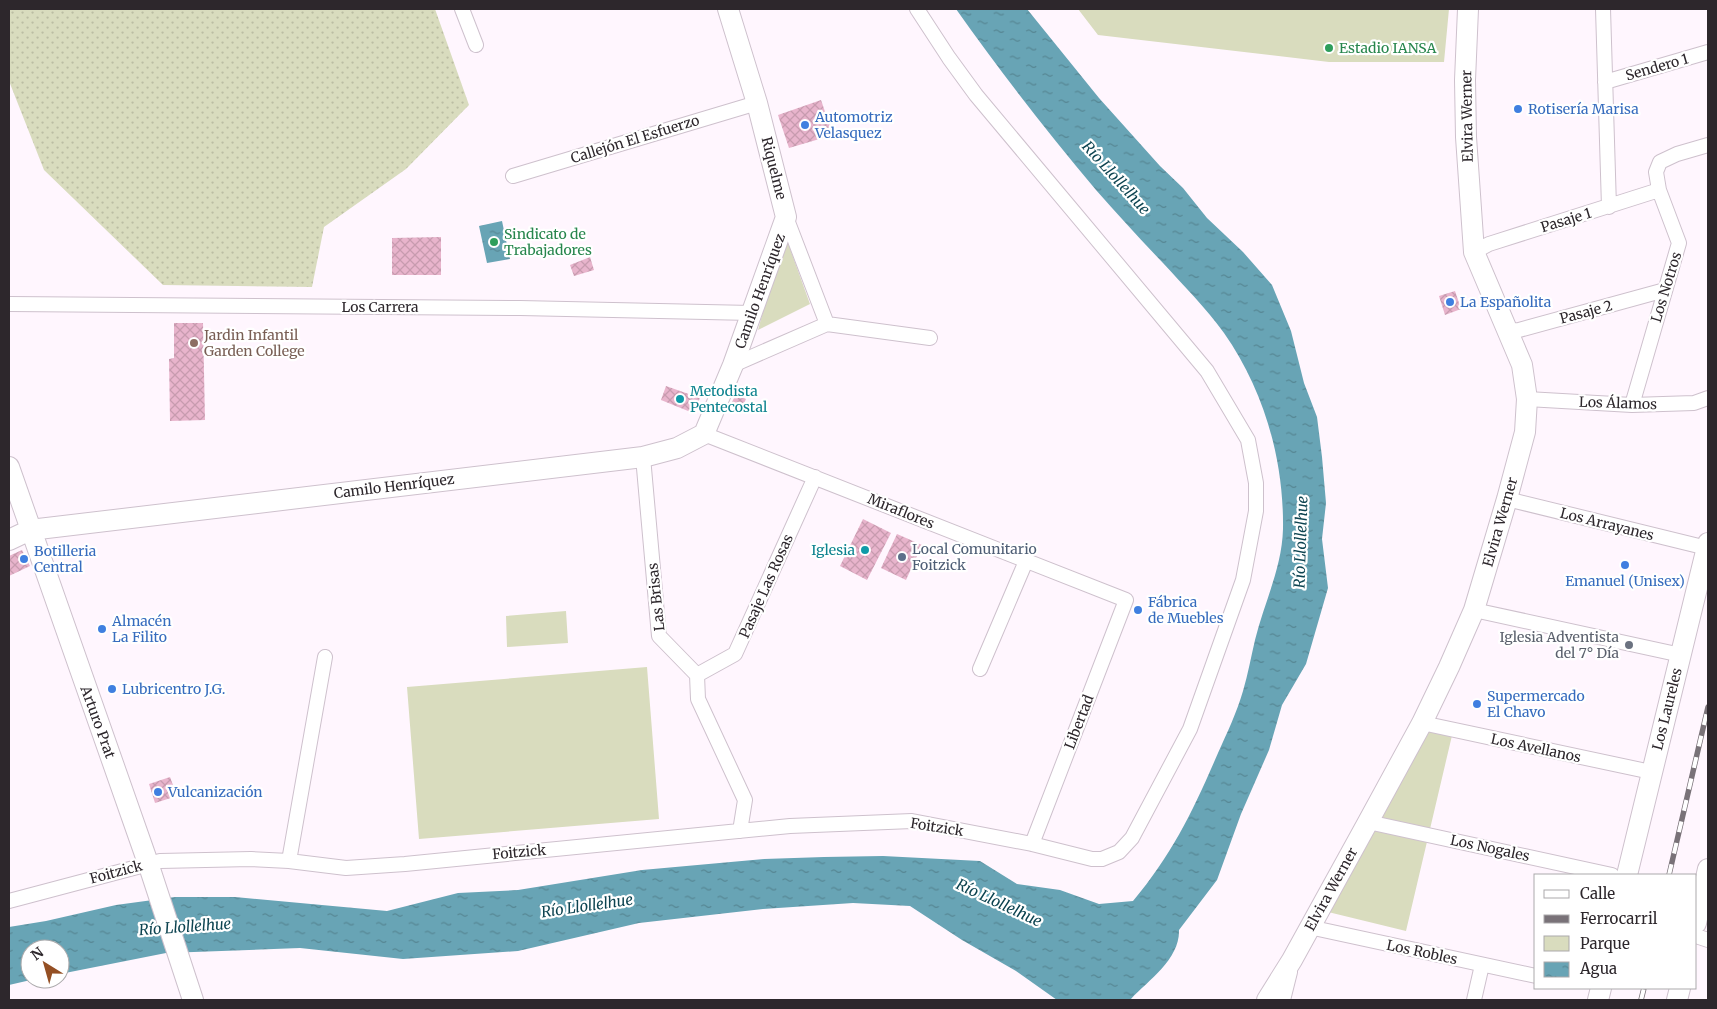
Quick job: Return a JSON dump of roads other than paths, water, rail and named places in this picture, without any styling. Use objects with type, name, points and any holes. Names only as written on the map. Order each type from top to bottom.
[{"type":"main road","name":"Riquelme","points":[[728,9],[757,102],[786,217]]},
{"type":"main road","name":"Elvira Werner","points":[[1292,960],[1422,724],[1449,667],[1474,610],[1525,432],[1527,399],[1522,365],[1474,252],[1466,137],[1465,80],[1468,9]]},
{"type":"main road","name":"Camilo Henríquez","points":[[9,540],[30,530],[643,457],[677,448],[704,434],[733,365],[786,217]]},
{"type":"main road","name":"Arturo Prat","points":[[9,467],[149,867],[193,1000]]},
{"type":"main road","name":"Los Laureles","points":[[1627,874],[1708,545]]},
{"type":"main road","points":[[1697,918],[1708,869]]},
{"type":"main road","points":[[1267,1000],[1292,960]]},
{"type":"street","points":[[462,9],[476,45]]},
{"type":"street","name":"Foitzick","points":[[9,901],[149,867],[160,861],[251,859],[290,861],[346,868],[790,826],[912,821],[1032,844],[1083,858],[1102,859],[1119,852],[1132,838],[1190,729],[1243,580],[1256,511],[1256,484],[1248,440],[1207,371],[976,95],[917,9]]},
{"type":"street","points":[[1603,9],[1609,207]]},
{"type":"street","name":"Sendero 1","points":[[1605,82],[1708,52]]},
{"type":"street","name":"Callejón El Esfuerzo","points":[[513,176],[757,102]]},
{"type":"street","name":"Los Notros","points":[[1632,405],[1679,243],[1660,190],[1656,172],[1660,162],[1677,154],[1708,145]]},
{"type":"street","name":"Pasaje 1","points":[[1474,252],[1490,244],[1660,190]]},
{"type":"street","name":"Riquelme","points":[[786,217],[826,324]]},
{"type":"street","name":"Pasaje 2","points":[[1508,331],[1518,330],[1665,290]]},
{"type":"street","name":"Los Carrera","points":[[9,304],[520,308],[752,313]]},
{"type":"street","points":[[826,324],[930,338]]},
{"type":"street","name":"Camilo Henríquez","points":[[733,365],[826,324]]},
{"type":"street","name":"Los Álamos","points":[[1527,399],[1632,405],[1694,403],[1708,398]]},
{"type":"street","name":"Miraflores","points":[[704,434],[1126,600]]},
{"type":"street","name":"Las Brisas","points":[[643,457],[659,636],[696,675]]},
{"type":"street","name":"Pasaje Las Rosas","points":[[696,675],[736,654],[815,477]]},
{"type":"street","name":"Los Arrayanes","points":[[1507,499],[1708,545]]},
{"type":"street","points":[[980,669],[1026,561]]},
{"type":"street","name":"Libertad","points":[[1032,844],[1126,600]]},
{"type":"street","points":[[1474,610],[1681,655]]},
{"type":"street","points":[[290,861],[325,657]]},
{"type":"street","points":[[696,675],[698,699],[745,800],[740,831]]},
{"type":"street","name":"Los Avellanos","points":[[1422,724],[1651,772]]},
{"type":"street","name":"Los Nogales","points":[[1368,822],[1607,874]]},
{"type":"street","name":"Los Robles","points":[[1309,927],[1534,976]]},
{"type":"street","name":"Elvira Werner","points":[[1283,1000],[1292,960]]},
{"type":"street","points":[[1474,1000],[1482,965]]},
{"type":"water","name":"Río Llollelhue","points":[[956,9],[1027,9],[1099,98],[1160,166],[1183,188],[1207,218],[1243,252],[1272,285],[1291,331],[1304,383],[1317,417],[1326,503],[1322,539],[1328,588],[1306,664],[1282,705],[1269,750],[1241,814],[1217,880],[1179,930],[1178,941],[1169,960],[1131,999],[1057,1000],[1016,971],[962,940],[910,906],[853,903],[763,909],[639,923],[518,951],[403,959],[300,948],[166,953],[70,972],[70,939],[20,939],[20,982],[9,985],[9,927],[46,921],[116,905],[175,897],[235,897],[387,911],[458,893],[518,890],[642,870],[764,859],[883,856],[980,861],[1017,884],[1060,890],[1099,904],[1133,901],[1160,866],[1191,813],[1241,699],[1255,640],[1276,572],[1282,543],[1280,477],[1269,426],[1261,402],[1238,355],[1224,333],[1202,306],[1096,190],[1024,101]]},
{"type":"water","name":"Sindicato de Trabajadores","points":[[502,221],[510,259],[487,263],[479,226]]},
{"type":"railway","points":[[1669,874],[1708,707]]},
{"type":"railway","points":[[1641,1000],[1644,989]]},
{"type":"place","name":"Estadio IANSA","points":[[1329,48]]},
{"type":"place","name":"Rotisería Marisa","points":[[1518,109]]},
{"type":"place","name":"Automotriz Velasquez","points":[[805,125]]},
{"type":"place","name":"Sindicato de Trabajadores","points":[[494,242]]},
{"type":"place","name":"La Españolita","points":[[1450,302]]},
{"type":"place","name":"Jardin Infantil Garden College","points":[[194,343]]},
{"type":"place","name":"Metodista Pentecostal","points":[[680,399]]},
{"type":"place","name":"Iglesia","points":[[865,550]]},
{"type":"place","name":"Local Comunitario Foitzick","points":[[902,557]]},
{"type":"place","name":"Botilleria Central","points":[[24,559]]},
{"type":"place","name":"Emanuel (Unisex)","points":[[1625,565]]},
{"type":"place","name":"Fábrica de Muebles","points":[[1138,610]]},
{"type":"place","name":"Almacén La Filito","points":[[102,629]]},
{"type":"place","name":"Iglesia Adventista del 7° Día","points":[[1629,645]]},
{"type":"place","name":"Lubricentro J.G.","points":[[112,689]]},
{"type":"place","name":"Supermercado El Chavo","points":[[1477,704]]},
{"type":"place","name":"Vulcanización","points":[[158,792]]}]
